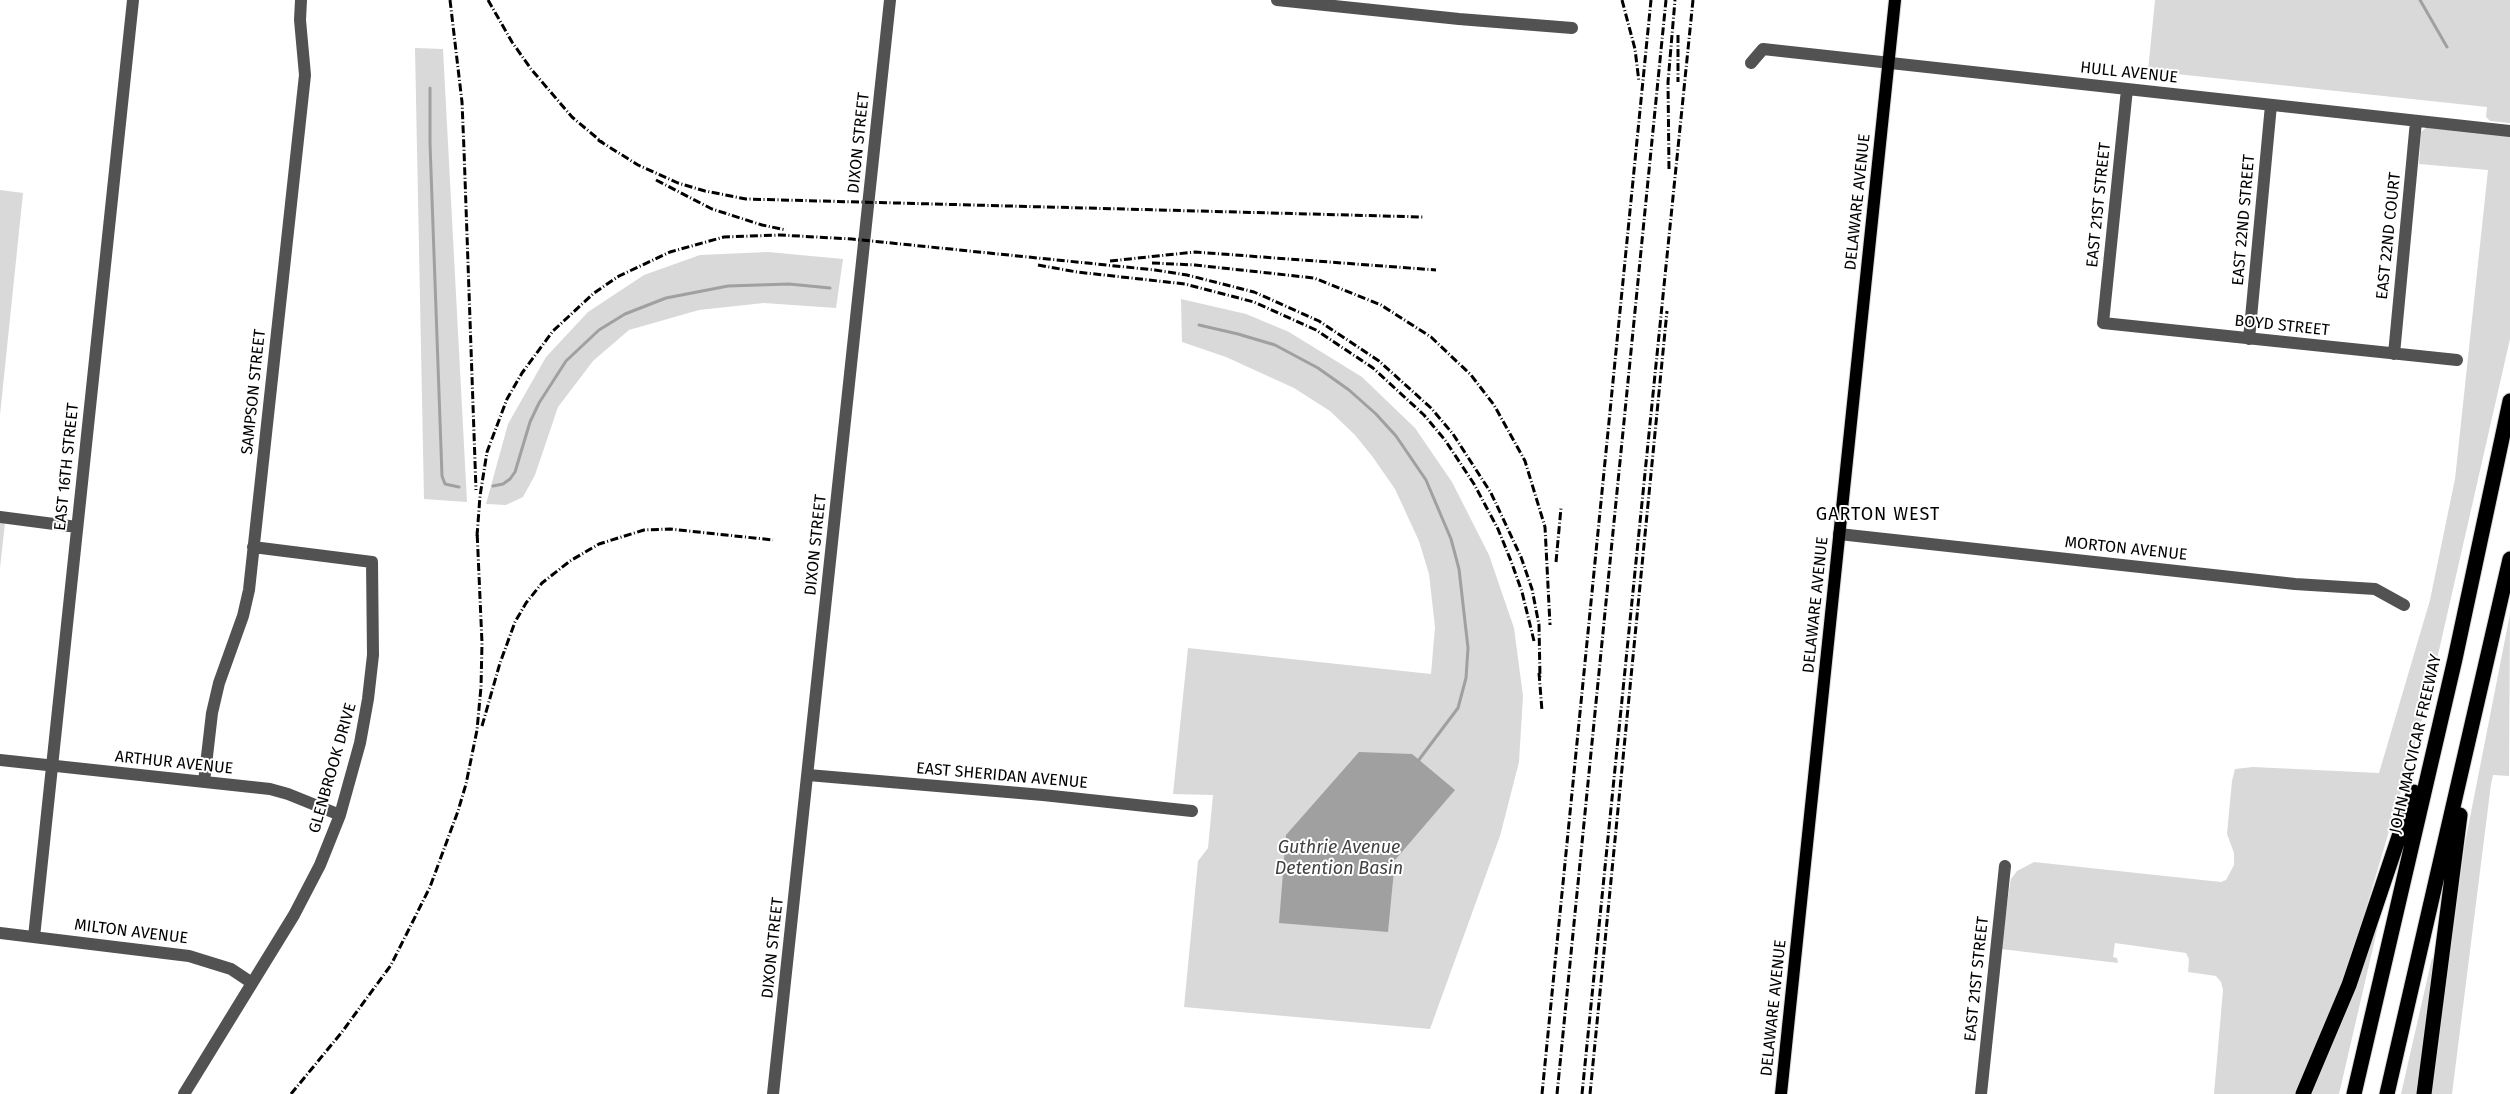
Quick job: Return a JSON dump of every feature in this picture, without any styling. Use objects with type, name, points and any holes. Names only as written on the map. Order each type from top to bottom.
[{"type":"highway","name":"JOHN MACVICAR FREEWAY","points":[[2354,1094],[2437,727],[2455,659],[2510,402]]},
{"type":"highway","points":[[2387,1094],[2471,736],[2510,559]]},
{"type":"highway","points":[[2303,1094],[2349,985],[2381,886],[2437,727]]},
{"type":"highway","points":[[2424,1094],[2471,736]]},
{"type":"main road","name":"DELAWARE AVENUE","points":[[1781,1094],[1895,0]]},
{"type":"street","name":"EAST 16TH STREET","points":[[34,937],[133,0]]},
{"type":"street","name":"SAMPSON STREET","points":[[204,782],[212,713],[219,683],[243,616],[253,547],[305,76],[305,56],[300,20],[301,0]]},
{"type":"street","name":"DIXON STREET","points":[[773,1094],[890,0]]},
{"type":"street","points":[[1277,0],[1459,19],[1572,28]]},
{"type":"street","name":"HULL AVENUE","points":[[1751,63],[1763,49],[2510,131]]},
{"type":"street","name":"EAST 21ST STREET","points":[[2103,323],[2127,89]]},
{"type":"street","name":"EAST 22ND STREET","points":[[2249,339],[2271,105]]},
{"type":"street","name":"EAST 22ND COURT","points":[[2394,354],[2416,121]]},
{"type":"street","name":"BOYD STREET","points":[[2103,323],[2458,360]]},
{"type":"street","points":[[0,517],[77,527]]},
{"type":"street","name":"MORTON AVENUE","points":[[1839,534],[2295,584],[2375,589],[2404,605]]},
{"type":"street","name":"GLENBROOK DRIVE","points":[[184,1094],[294,915],[320,865],[340,815],[360,743],[368,699],[373,655],[372,562],[253,547]]},
{"type":"street","name":"ARTHUR AVENUE","points":[[0,760],[279,792],[340,815]]},
{"type":"street","name":"EAST SHERIDAN AVENUE","points":[[808,775],[1042,795],[1192,811]]},
{"type":"street","name":"EAST 21ST STREET","points":[[1981,1094],[2005,866]]},
{"type":"street","name":"MILTON AVENUE","points":[[0,933],[196,957],[231,970],[252,983]]},
{"type":"shaded area","points":[[2155,0],[2510,0],[2510,123],[2490,121],[2486,117],[2487,107],[2148,71]]},
{"type":"shaded area","points":[[415,48],[443,49],[467,502],[424,499]]},
{"type":"shaded area","points":[[2428,126],[2510,135],[2510,339],[2427,703],[2355,946],[2334,1006],[2295,1094],[2214,1094],[2223,990],[2221,982],[2216,976],[2188,972],[2189,959],[2186,953],[2115,943],[2113,957],[2117,958],[2118,963],[2001,949],[2011,879],[2017,871],[2034,862],[2221,882],[2226,880],[2234,865],[2234,853],[2227,834],[2232,781],[2235,769],[2253,767],[2379,773],[2430,600],[2455,479],[2488,170],[2419,164],[2421,132]]},
{"type":"shaded area","points":[[0,190],[23,193],[0,415]]},
{"type":"shaded area","points":[[768,252],[843,259],[836,308],[764,303],[699,310],[629,330],[593,361],[558,407],[535,475],[523,497],[506,505],[486,504],[508,424],[546,357],[588,312],[644,275],[700,255]]},
{"type":"shaded area","points":[[1181,299],[1246,314],[1289,332],[1362,377],[1415,428],[1452,482],[1489,555],[1514,628],[1523,696],[1519,762],[1500,836],[1430,1029],[1184,1007],[1198,861],[1208,848],[1213,795],[1173,794],[1188,648],[1431,674],[1435,627],[1429,574],[1419,541],[1395,489],[1372,456],[1355,435],[1330,411],[1294,388],[1226,357],[1182,342]]},
{"type":"shaded area","points":[[0,522],[5,523],[0,568]]},
{"type":"shaded area","points":[[2510,614],[2509,776],[2493,775],[2491,784],[2452,1094],[2431,1094],[2465,843]]},
{"type":"shaded area","points":[[2376,925],[2378,926],[2339,1094],[2310,1094],[2344,1015]]},
{"type":"shaded area","points":[[2432,958],[2434,960],[2418,1094],[2401,1094]]},
{"type":"water","name":"Guthrie Avenue Detention Basin","points":[[1359,752],[1412,754],[1455,790],[1395,860],[1388,932],[1279,923],[1286,835]]},
{"type":"waterway","points":[[2420,0],[2447,47]]},
{"type":"waterway","points":[[430,88],[430,143],[442,476],[445,484],[459,487]]},
{"type":"waterway","points":[[493,486],[503,484],[515,472],[530,422],[539,403],[566,361],[599,330],[625,314],[666,298],[728,286],[789,284],[830,288]]},
{"type":"waterway","points":[[1199,325],[1275,345],[1318,368],[1349,390],[1376,414],[1396,436],[1426,480],[1451,539],[1459,569],[1468,648],[1466,678],[1458,708],[1418,761]]},
{"type":"railway","points":[[450,0],[462,102],[476,490]]},
{"type":"railway","points":[[488,0],[512,42],[531,69],[572,117],[603,143]]},
{"type":"railway","points":[[1622,0],[1635,49],[1639,82]]},
{"type":"railway","points":[[1542,1094],[1651,0]]},
{"type":"railway","points":[[1557,1094],[1666,0]]},
{"type":"railway","points":[[1669,169],[1668,82],[1675,0]]},
{"type":"railway","points":[[1582,1094],[1693,0]]},
{"type":"railway","points":[[1678,35],[1678,82]]},
{"type":"railway","points":[[598,140],[638,165],[678,183],[705,191],[746,199],[1423,217]]},
{"type":"railway","points":[[656,180],[712,209],[762,225],[786,230]]},
{"type":"railway","points":[[477,536],[480,496],[487,452],[507,399],[522,373],[553,331],[594,293],[619,276],[670,252],[724,237],[780,235],[852,239],[1155,270],[1187,275],[1254,292],[1319,321],[1379,361],[1431,408],[1453,434],[1491,493],[1521,557],[1532,589],[1539,625],[1540,678]]},
{"type":"railway","points":[[1110,261],[1195,252],[1436,270]]},
{"type":"railway","points":[[1152,263],[1195,265],[1314,278],[1381,305],[1431,337],[1471,375],[1494,405],[1525,461],[1545,527],[1550,625]]},
{"type":"railway","points":[[1038,265],[1077,272],[1185,284],[1254,302],[1316,330],[1373,368],[1424,415],[1445,440],[1474,484],[1498,529],[1511,561],[1522,592],[1534,641]]},
{"type":"railway","points":[[1590,1094],[1667,311]]},
{"type":"railway","points":[[1556,562],[1561,508]]},
{"type":"railway","points":[[482,726],[500,663],[515,622],[526,603],[542,583],[570,561],[599,544],[644,530],[670,529],[773,540]]},
{"type":"railway","points":[[291,1094],[342,1032],[391,965],[430,887],[458,811],[466,784],[477,730],[481,687],[482,643],[477,530]]},
{"type":"railway","points":[[1539,673],[1542,711]]},
{"type":"district","name":"GARTON WEST","points":[[1878,515]]}]
